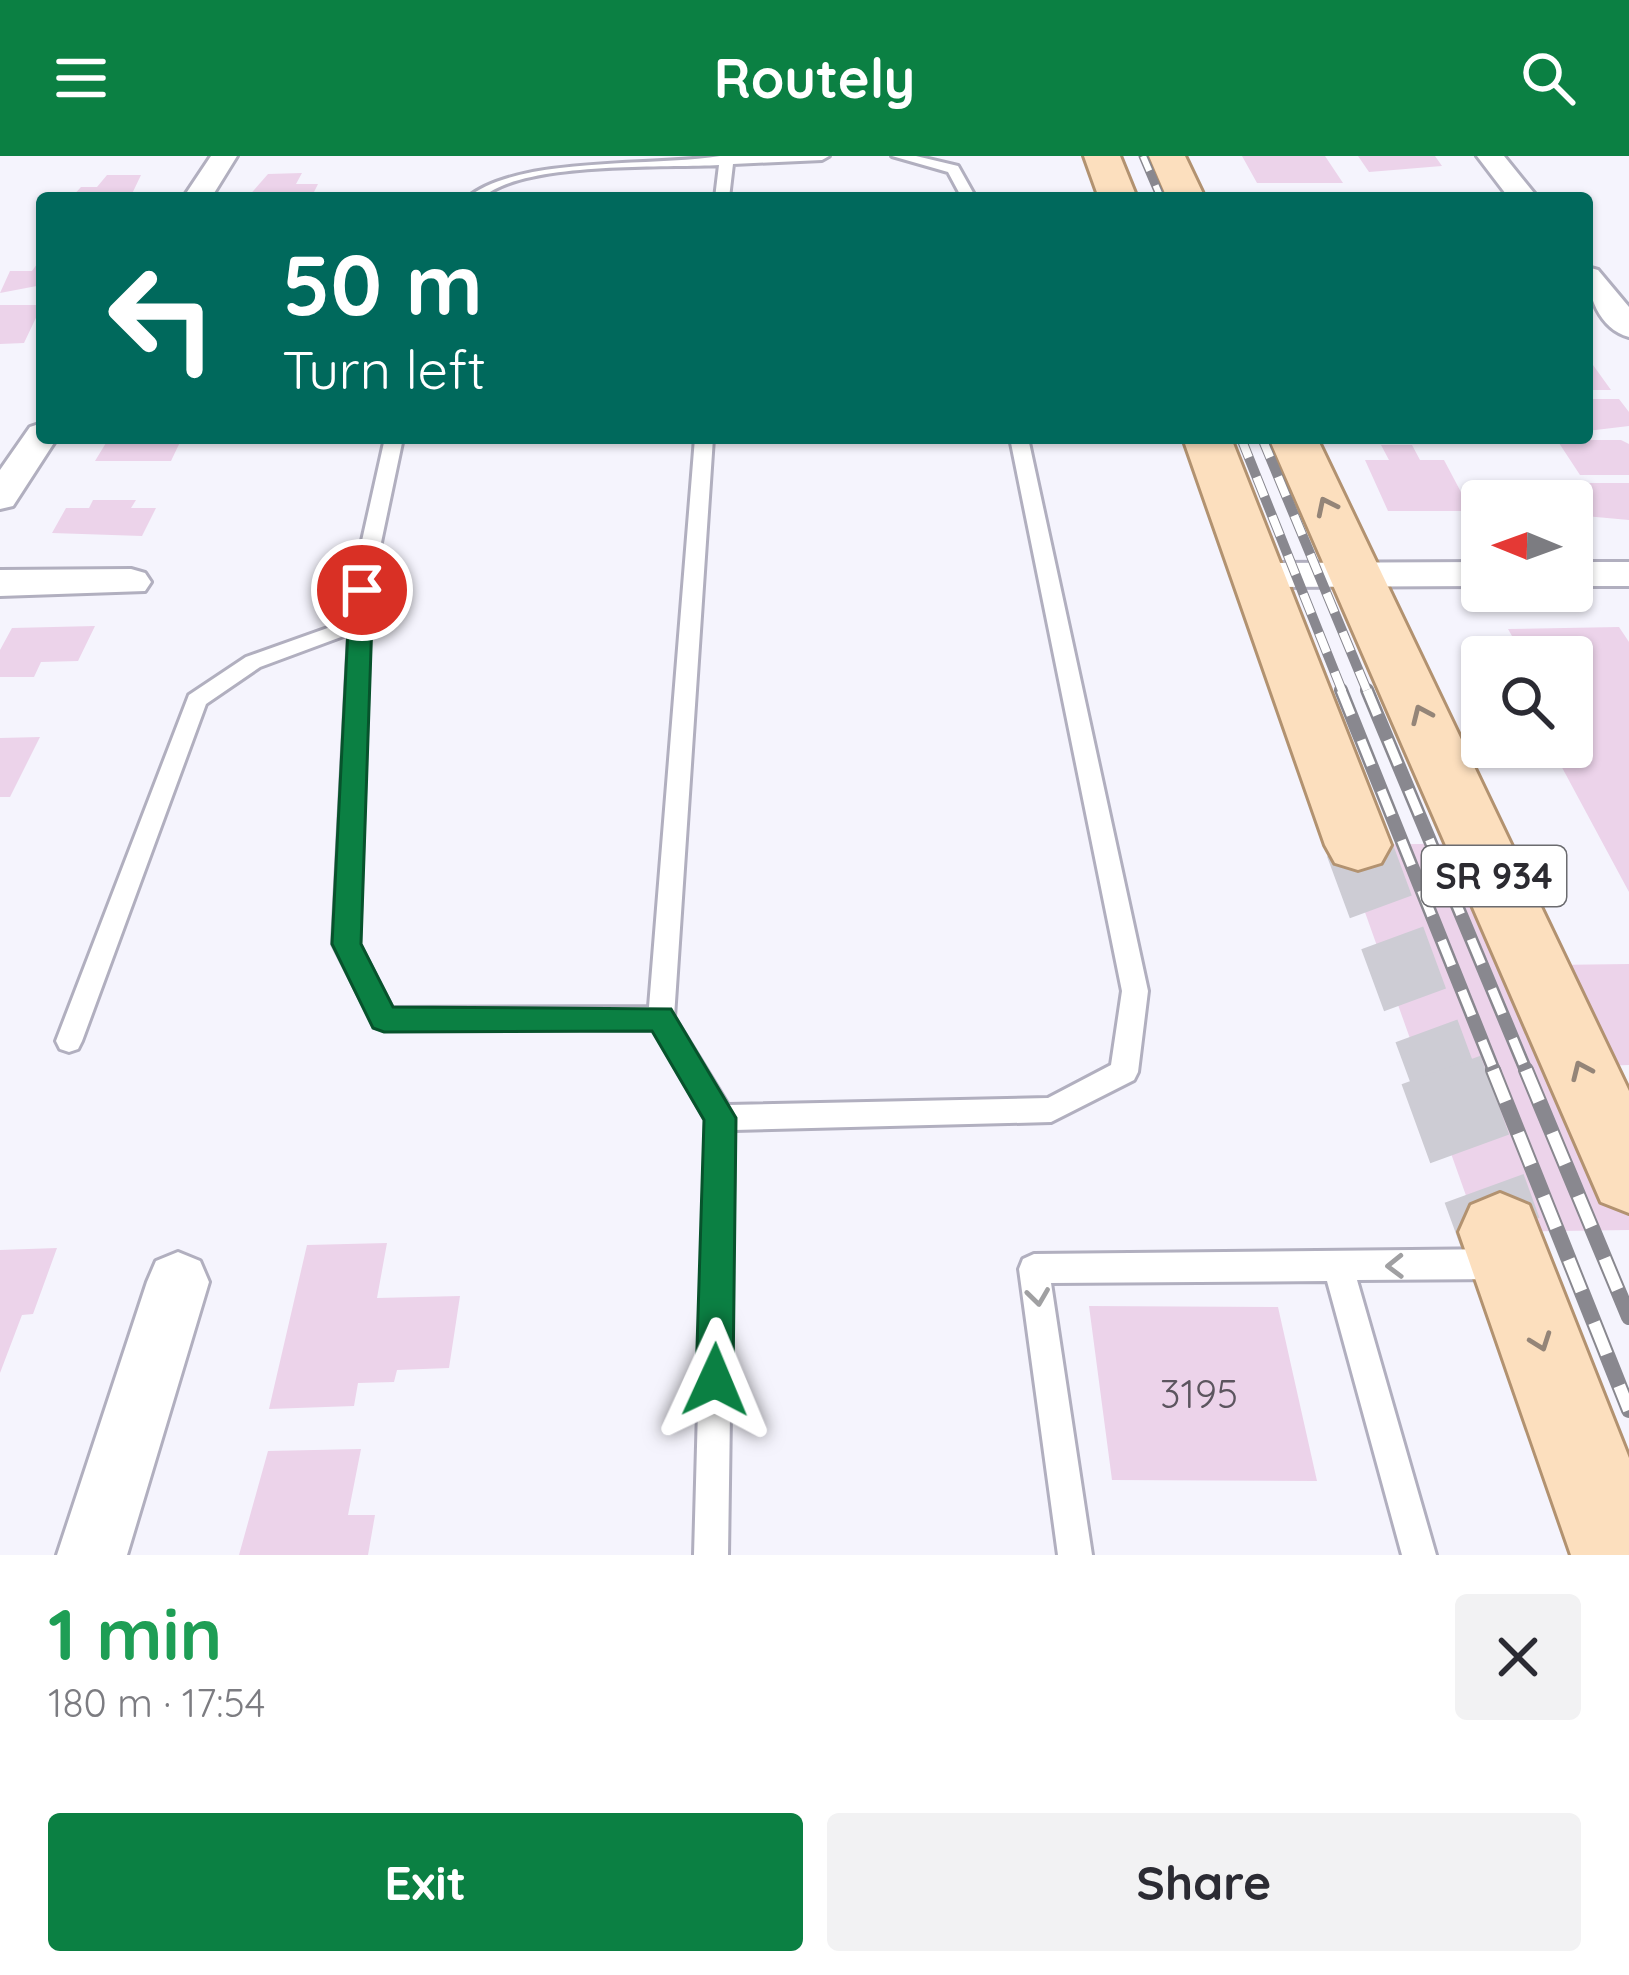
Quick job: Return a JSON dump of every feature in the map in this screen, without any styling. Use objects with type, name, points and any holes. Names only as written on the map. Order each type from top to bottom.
[{"type":"main road","points":[[1102,156],[1116,192]]},
{"type":"main road","points":[[1167,156],[1183,192]]},
{"type":"main road","points":[[1209,444],[1358,845]]},
{"type":"main road","name":"SR 934","points":[[1296,444],[1359,574],[1629,1177]]},
{"type":"main road","points":[[1506,1248],[1619,1555]]},
{"type":"street","points":[[201,192],[224,156]]},
{"type":"street","points":[[1490,156],[1519,192]]},
{"type":"street","points":[[1593,282],[1629,327]]},
{"type":"street","points":[[0,498],[36,443]]},
{"type":"street","points":[[1258,574],[1461,574]]},
{"type":"street","points":[[1593,574],[1629,574]]},
{"type":"street","points":[[0,583],[130,582]]},
{"type":"street","points":[[92,1555],[178,1282]]},
{"type":"lane","points":[[480,192],[488,184],[533,170],[822,156]]},
{"type":"lane","points":[[899,156],[953,169],[966,192]]},
{"type":"lane","points":[[723,192],[726,158]]},
{"type":"lane","points":[[393,444],[362,590],[346,944],[384,1019],[661,1018]]},
{"type":"lane","points":[[704,444],[661,1018],[720,1118],[711,1555]]},
{"type":"lane","points":[[720,1118],[1051,1110],[1124,1072],[1135,991],[1020,444]]},
{"type":"lane","points":[[68,1041],[197,700],[225,674],[268,653],[360,625]]},
{"type":"lane","points":[[1075,1555],[1034,1269],[1338,1268],[1506,1248]]},
{"type":"lane","points":[[1338,1268],[1420,1555]]},
{"type":"building","points":[[1242,156],[1325,156],[1343,183],[1257,183]]},
{"type":"building","points":[[1358,156],[1435,156],[1442,166],[1369,172]]},
{"type":"building","points":[[302,173],[296,184],[318,184],[314,192],[252,192],[268,174]]},
{"type":"building","points":[[107,175],[141,175],[133,192],[76,192],[81,187],[97,187]]},
{"type":"building","points":[[36,265],[36,286],[0,293],[10,271],[32,271]]},
{"type":"building","points":[[0,305],[36,305],[36,318],[24,343],[0,344]]},
{"type":"building","points":[[1593,365],[1611,390],[1593,390]]},
{"type":"building","points":[[1593,399],[1619,399],[1629,412],[1629,426],[1593,430]]},
{"type":"building","points":[[1621,440],[1629,444],[1629,475],[1580,475],[1560,444]]},
{"type":"building","points":[[105,444],[179,444],[171,461],[95,461]]},
{"type":"building","points":[[1381,445],[1412,445],[1420,460],[1444,460],[1461,492],[1461,511],[1388,511],[1365,460],[1389,460]]},
{"type":"building","points":[[1593,483],[1629,483],[1629,520],[1593,517]]},
{"type":"building","points":[[93,500],[136,500],[131,508],[156,508],[142,536],[52,533],[66,508],[89,508]]},
{"type":"building","points":[[95,626],[78,661],[41,662],[34,677],[0,677],[0,650],[12,628]]},
{"type":"building","points":[[1619,627],[1629,642],[1629,892],[1562,768],[1593,768],[1593,636],[1512,636],[1508,629]]},
{"type":"building","points":[[40,737],[10,797],[0,797],[0,738]]},
{"type":"building","points":[[1496,843],[1552,965],[1629,964],[1629,1065],[1599,1066],[1629,1131],[1629,1230],[1479,1232],[1341,845]]},
{"type":"building","points":[[387,1243],[377,1298],[460,1296],[449,1368],[397,1370],[394,1382],[358,1383],[354,1406],[269,1409],[307,1245]]},
{"type":"building","points":[[57,1248],[33,1314],[22,1315],[0,1373],[0,1250]]},
{"type":"building","points":[[1089,1306],[1278,1307],[1317,1481],[1112,1480]]},
{"type":"building","points":[[361,1449],[348,1515],[375,1515],[368,1555],[239,1555],[268,1451]]},
{"type":"tunnel","points":[[1358,845],[1442,1073]]},
{"type":"tunnel","points":[[1441,1070],[1500,1232]]},
{"type":"railway","points":[[1143,156],[1158,192]]},
{"type":"railway","points":[[1243,444],[1343,693]]},
{"type":"railway","points":[[1264,444],[1368,693]]},
{"type":"railway","points":[[1341,690],[1495,1073]]},
{"type":"railway","points":[[1367,690],[1527,1073]]},
{"type":"railway","points":[[1493,1070],[1629,1410]]},
{"type":"railway","points":[[1526,1070],[1629,1317]]},
{"type":"route","points":[[362,590],[346,944],[384,1019],[661,1018],[720,1118],[715,1380]]}]
